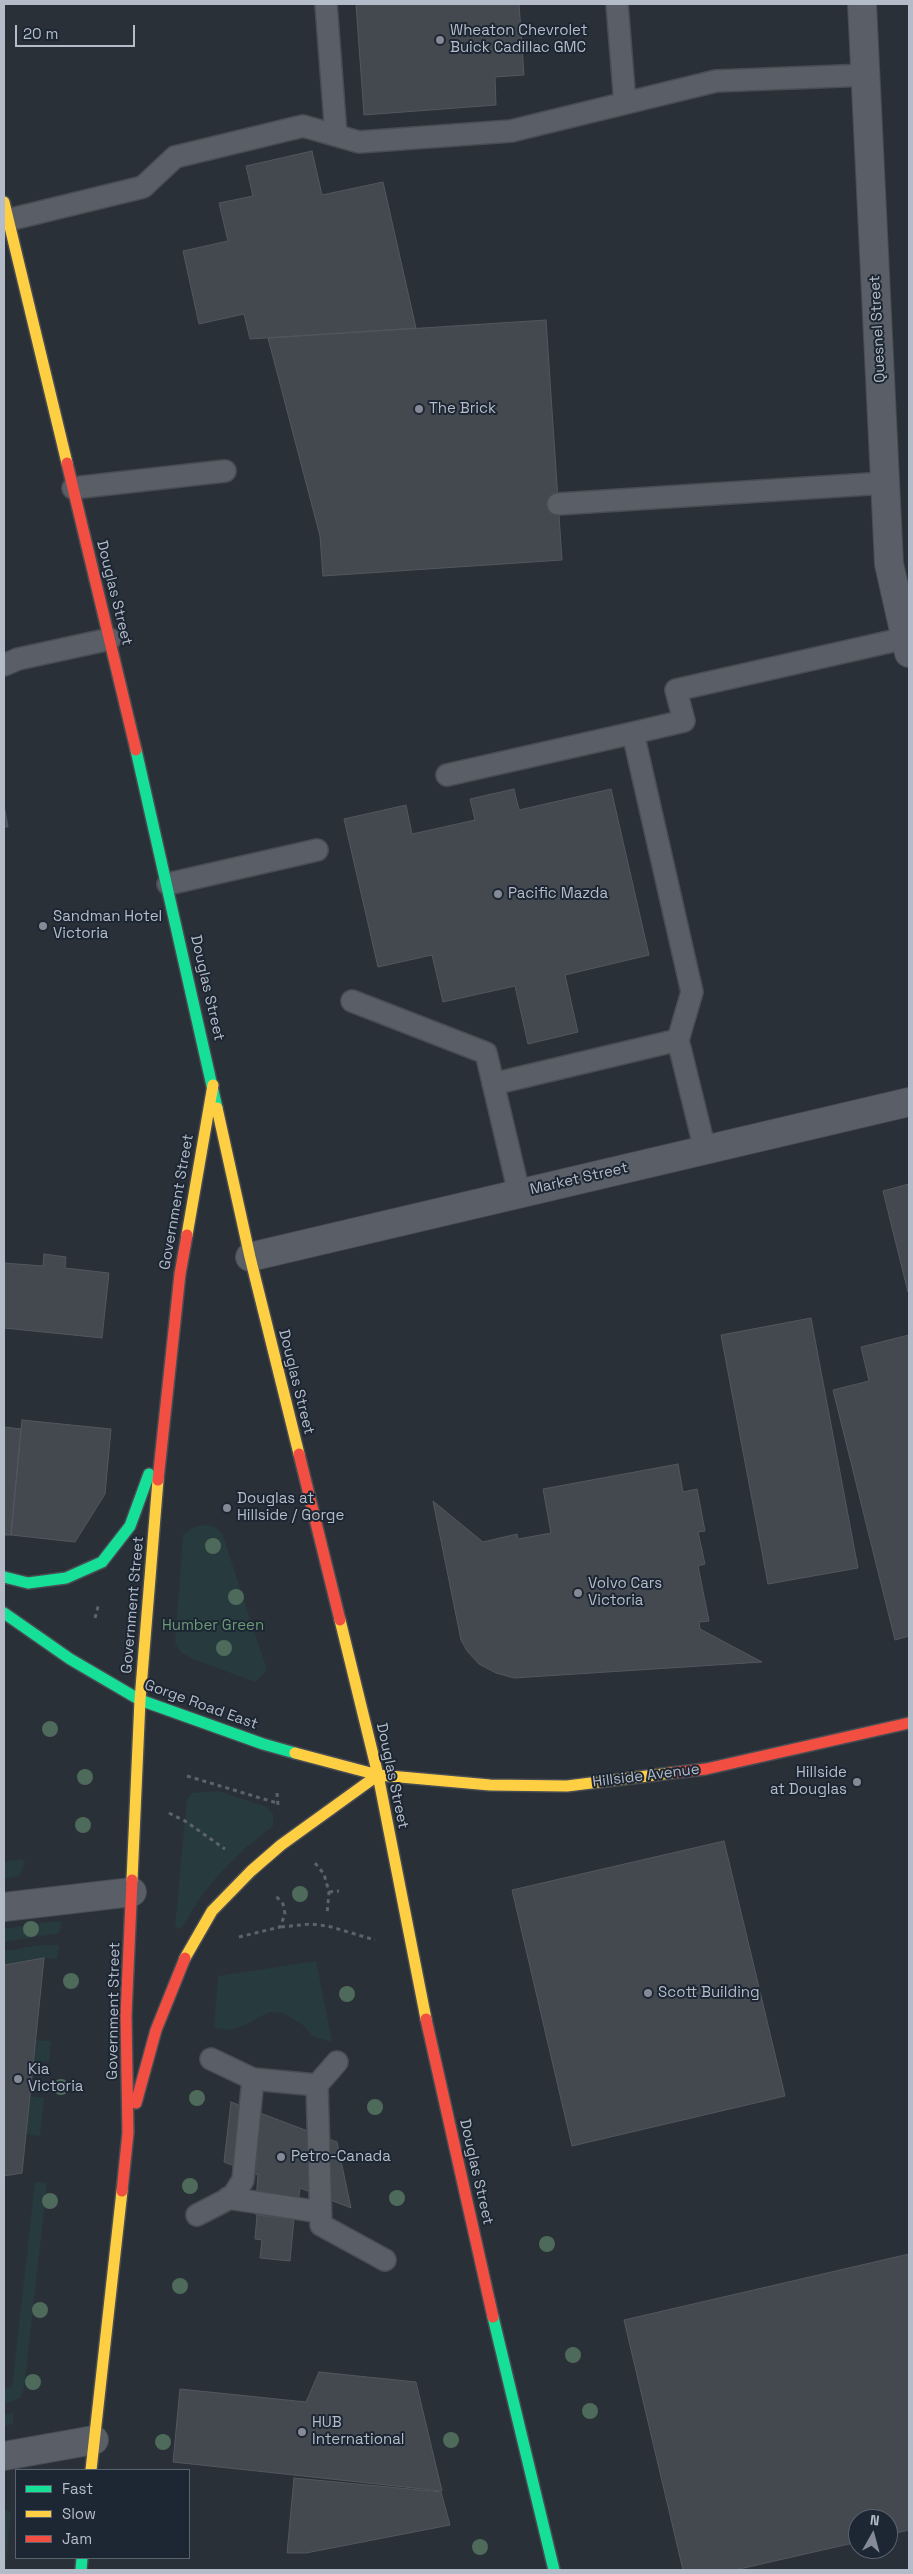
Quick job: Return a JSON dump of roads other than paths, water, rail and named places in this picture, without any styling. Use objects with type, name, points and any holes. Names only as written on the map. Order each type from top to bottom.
[{"type":"main road","name":"Douglas Street","points":[[6,211],[168,884],[250,1257],[378,1775],[412,1952],[492,2313],[554,2570]]},
{"type":"main road","name":"Government Street","points":[[91,2469],[128,2133],[126,2015],[140,1700],[161,1442],[180,1274],[213,1083]]},
{"type":"main road","points":[[4,1577],[28,1583],[66,1578],[102,1562],[130,1526],[161,1442]]},
{"type":"main road","name":"Gorge Road East","points":[[4,1614],[70,1658],[140,1700],[263,1744],[378,1775]]},
{"type":"main road","name":"Hillside Avenue","points":[[378,1775],[490,1785],[567,1786],[706,1769],[909,1723]]},
{"type":"main road","name":"Government Street","points":[[128,2133],[156,2030],[188,1951],[212,1911],[251,1871],[296,1833],[378,1775]]},
{"type":"street","name":"Quesnel Street","points":[[862,4],[867,75],[889,564],[908,646]]},
{"type":"street","name":"Market Street","points":[[250,1257],[909,1102]]},
{"type":"street","points":[[4,1907],[132,1892]]},
{"type":"street","points":[[4,2456],[94,2440]]},
{"type":"lane","points":[[326,4],[336,135]]},
{"type":"lane","points":[[617,4],[625,103]]},
{"type":"lane","points":[[6,211],[143,187],[175,157],[304,126],[359,142],[511,131],[716,82],[867,75]]},
{"type":"lane","points":[[73,488],[225,471]]},
{"type":"lane","points":[[558,504],[885,483]]},
{"type":"lane","points":[[4,665],[18,659],[110,639]]},
{"type":"lane","points":[[447,775],[684,721],[676,690],[908,646]]},
{"type":"lane","points":[[633,733],[692,992],[678,1040],[705,1150]]},
{"type":"lane","points":[[168,884],[317,850]]},
{"type":"lane","points":[[352,1001],[486,1054],[519,1193]]},
{"type":"lane","points":[[493,1084],[678,1040]]},
{"type":"lane","points":[[211,2059],[253,2078],[317,2085]]},
{"type":"lane","points":[[337,2062],[317,2085],[321,2225],[385,2260]]},
{"type":"lane","points":[[197,2215],[228,2198],[243,2180],[253,2078]]},
{"type":"lane","points":[[228,2198],[320,2212]]},
{"type":"place","name":"Wheaton Chevrolet Buick Cadillac GMC","points":[[440,40]]},
{"type":"place","name":"The Brick","points":[[419,409]]},
{"type":"place","name":"Pacific Mazda","points":[[498,894]]},
{"type":"place","name":"Sandman Hotel Victoria","points":[[43,926]]},
{"type":"place","name":"Douglas at Hillside / Gorge","points":[[227,1508]]},
{"type":"place","name":"Volvo Cars Victoria","points":[[578,1593]]},
{"type":"place","name":"Hillside at Douglas","points":[[857,1782]]},
{"type":"place","name":"Scott Building","points":[[648,1993]]},
{"type":"place","name":"Kia Victoria","points":[[18,2079]]},
{"type":"place","name":"Petro-Canada","points":[[281,2157]]},
{"type":"place","name":"HUB International","points":[[302,2432]]},
{"type":"park label","name":"Humber Green","points":[[213,1626]]}]
